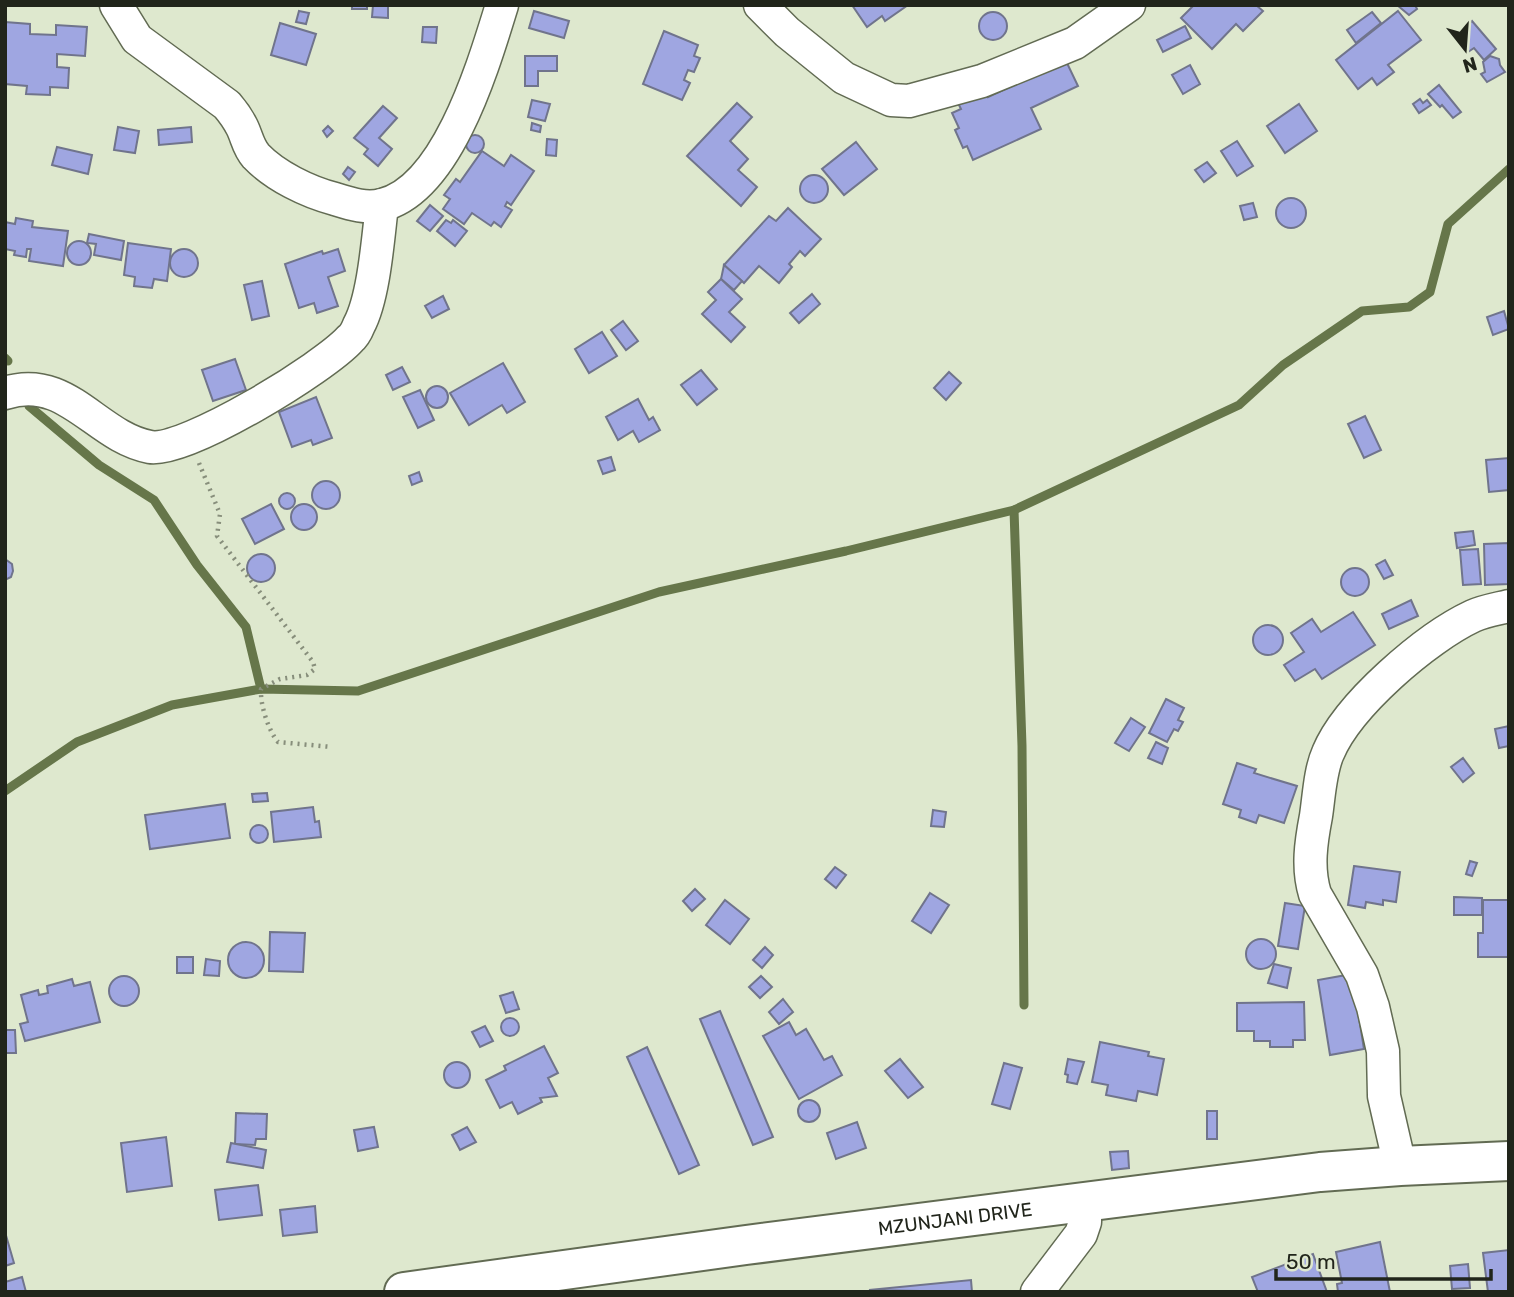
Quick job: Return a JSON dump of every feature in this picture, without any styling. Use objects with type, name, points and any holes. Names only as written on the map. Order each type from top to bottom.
[{"type":"main road","name":"MZUNJANI DRIVE","points":[[404,1292],[1320,1172],[1509,1161]]},
{"type":"street","points":[[116,5],[137,39],[227,105],[237,118],[254,154],[266,165],[322,195],[366,207],[382,205],[411,191],[432,170],[467,107],[502,5]]},
{"type":"street","points":[[760,5],[787,32],[844,78],[891,100],[909,101],[982,81],[1075,43],[1129,5]]},
{"type":"street","points":[[5,393],[24,389],[48,391],[74,404],[109,428],[152,447],[189,439],[237,416],[278,391],[350,339],[363,315],[377,254],[382,205]]},
{"type":"street","points":[[1399,1166],[1384,1096],[1383,1051],[1373,1007],[1362,975],[1315,894],[1312,883],[1309,865],[1326,755],[1337,734],[1364,698],[1404,663],[1473,616],[1509,606]]},
{"type":"street","points":[[1037,1292],[1081,1234],[1085,1222],[1085,1203]]},
{"type":"path","points":[[189,439],[220,514],[216,536],[313,662],[315,669],[307,675],[280,679],[261,689],[260,696],[273,736],[278,742],[332,747]]},
{"type":"building","points":[[352,5],[367,5],[367,9],[352,9]]},
{"type":"building","points":[[373,5],[388,5],[388,18],[372,17]]},
{"type":"building","points":[[852,5],[908,5],[885,21],[882,16],[867,27]]},
{"type":"building","points":[[1194,5],[1256,5],[1263,11],[1243,31],[1236,24],[1212,49],[1181,18]]},
{"type":"building","points":[[1397,5],[1415,5],[1417,9],[1409,15]]},
{"type":"building","points":[[299,11],[309,13],[306,24],[296,22]]},
{"type":"building","points":[[534,11],[569,21],[564,38],[529,28]]},
{"type":"building","points":[[1398,11],[1421,40],[1388,65],[1394,72],[1377,85],[1372,78],[1358,89],[1336,60]]},
{"type":"building","points":[[993,12],[1003,16],[1007,26],[1003,36],[993,40],[983,36],[979,26],[983,16]]},
{"type":"building","points":[[1372,12],[1381,23],[1356,43],[1347,30]]},
{"type":"building","points":[[1472,21],[1496,49],[1484,60],[1474,48],[1468,52],[1454,36]]},
{"type":"building","points":[[5,22],[30,24],[30,34],[56,35],[56,25],[87,27],[85,56],[57,54],[57,67],[69,68],[68,88],[50,87],[50,95],[26,94],[27,86],[5,84]]},
{"type":"building","points":[[280,23],[316,34],[306,65],[271,55]]},
{"type":"building","points":[[1185,26],[1191,38],[1163,52],[1157,40]]},
{"type":"building","points":[[423,27],[437,27],[436,43],[422,42]]},
{"type":"building","points":[[664,31],[698,45],[694,56],[700,58],[694,72],[688,70],[684,80],[690,83],[682,100],[643,84]]},
{"type":"building","points":[[525,56],[557,56],[557,71],[538,71],[538,86],[525,86]]},
{"type":"building","points":[[1490,56],[1499,59],[1505,72],[1487,82],[1481,74],[1485,72],[1483,62]]},
{"type":"building","points":[[1066,61],[1078,86],[1031,108],[1041,129],[973,160],[967,146],[963,148],[955,130],[959,128],[952,113],[961,109],[958,103],[986,91],[988,97]]},
{"type":"building","points":[[1190,65],[1200,84],[1183,94],[1172,75]]},
{"type":"building","points":[[1439,85],[1461,112],[1453,118],[1428,94]]},
{"type":"building","points":[[1420,99],[1423,103],[1427,100],[1431,105],[1419,113],[1413,104]]},
{"type":"building","points":[[532,100],[550,104],[545,121],[528,117]]},
{"type":"building","points":[[737,103],[752,117],[730,141],[748,159],[738,170],[757,187],[741,206],[687,156]]},
{"type":"building","points":[[1299,104],[1317,131],[1285,153],[1267,126]]},
{"type":"building","points":[[383,106],[397,118],[379,138],[392,149],[378,166],[364,154],[368,149],[354,138]]},
{"type":"building","points":[[532,123],[541,126],[540,132],[531,130]]},
{"type":"building","points":[[328,126],[333,131],[327,137],[323,131]]},
{"type":"building","points":[[118,127],[139,131],[135,153],[114,150]]},
{"type":"building","points":[[191,127],[192,142],[159,145],[158,130]]},
{"type":"building","points":[[471,135],[479,135],[484,144],[482,151],[471,153],[466,148],[466,140]]},
{"type":"building","points":[[547,139],[557,140],[556,156],[546,155]]},
{"type":"building","points":[[1237,141],[1253,166],[1237,176],[1221,151]]},
{"type":"building","points":[[856,142],[877,169],[844,195],[822,169]]},
{"type":"building","points":[[57,147],[92,155],[88,174],[52,165]]},
{"type":"building","points":[[482,151],[504,166],[511,155],[534,171],[511,205],[507,202],[505,206],[512,210],[501,227],[494,222],[491,226],[472,213],[464,224],[443,209],[450,199],[444,195],[456,179],[460,182]]},
{"type":"building","points":[[1207,162],[1216,173],[1204,182],[1195,170]]},
{"type":"building","points":[[348,167],[355,172],[349,180],[343,174]]},
{"type":"building","points":[[814,175],[824,179],[828,189],[824,199],[814,203],[804,199],[800,189],[804,179]]},
{"type":"building","points":[[1291,198],[1302,202],[1306,213],[1302,224],[1291,228],[1280,224],[1276,213],[1280,202]]},
{"type":"building","points":[[1253,203],[1257,217],[1244,220],[1240,206]]},
{"type":"building","points":[[430,205],[443,216],[430,231],[417,221]]},
{"type":"building","points":[[788,208],[821,239],[805,256],[800,251],[779,283],[759,266],[744,283],[724,265],[769,216],[776,221]]},
{"type":"building","points":[[16,218],[33,221],[32,227],[68,231],[63,266],[29,261],[31,249],[27,249],[26,257],[14,255],[15,251],[5,249],[5,222],[15,224]]},
{"type":"building","points":[[446,220],[451,223],[453,220],[467,231],[455,246],[437,231]]},
{"type":"building","points":[[89,234],[124,241],[121,260],[94,255],[96,244],[87,243]]},
{"type":"building","points":[[79,241],[88,244],[91,253],[88,262],[79,265],[70,262],[67,253],[70,244]]},
{"type":"building","points":[[128,243],[171,249],[167,281],[154,279],[152,288],[134,286],[135,277],[124,275]]},
{"type":"building","points":[[184,249],[194,253],[198,263],[194,273],[184,277],[174,273],[170,263],[174,253]]},
{"type":"building","points":[[338,249],[345,271],[328,277],[338,306],[317,313],[314,303],[299,308],[285,264],[322,251],[323,254]]},
{"type":"building","points":[[724,265],[742,281],[734,290],[721,279]]},
{"type":"building","points":[[721,279],[742,299],[729,312],[745,327],[731,342],[702,314],[716,300],[708,292]]},
{"type":"building","points":[[262,281],[269,316],[252,320],[244,285]]},
{"type":"building","points":[[812,294],[820,304],[799,323],[790,313]]},
{"type":"building","points":[[443,296],[449,309],[432,318],[425,306]]},
{"type":"building","points":[[1504,311],[1509,329],[1493,335],[1487,317]]},
{"type":"building","points":[[623,321],[638,341],[626,350],[611,330]]},
{"type":"building","points":[[602,332],[617,356],[589,373],[575,349]]},
{"type":"building","points":[[235,359],[246,390],[213,401],[202,370]]},
{"type":"building","points":[[503,363],[525,402],[507,413],[502,405],[469,425],[450,393]]},
{"type":"building","points":[[402,367],[410,382],[393,390],[386,375]]},
{"type":"building","points":[[701,370],[717,389],[697,405],[681,385]]},
{"type":"building","points":[[949,372],[961,383],[946,400],[934,388]]},
{"type":"building","points":[[437,386],[445,389],[448,397],[445,405],[437,408],[429,405],[426,397],[429,389]]},
{"type":"building","points":[[420,390],[434,420],[418,428],[403,397]]},
{"type":"building","points":[[316,397],[332,438],[313,445],[311,440],[292,447],[279,412]]},
{"type":"building","points":[[638,399],[649,420],[653,417],[660,430],[639,442],[633,431],[618,440],[606,417]]},
{"type":"building","points":[[1365,416],[1381,450],[1364,458],[1348,424]]},
{"type":"building","points":[[611,457],[615,470],[603,474],[598,461]]},
{"type":"building","points":[[1509,458],[1509,490],[1489,492],[1486,460]]},
{"type":"building","points":[[419,472],[422,481],[412,485],[409,476]]},
{"type":"building","points":[[326,481],[336,485],[340,495],[336,505],[326,509],[316,505],[312,495],[316,485]]},
{"type":"building","points":[[284,493],[290,493],[295,501],[293,507],[284,509],[279,504],[279,498]]},
{"type":"building","points":[[271,504],[284,529],[255,544],[242,519]]},
{"type":"building","points":[[304,504],[313,508],[317,517],[313,526],[304,530],[295,526],[291,517],[295,508]]},
{"type":"building","points":[[1473,531],[1475,545],[1457,548],[1455,533]]},
{"type":"building","points":[[1509,543],[1509,584],[1485,585],[1484,544]]},
{"type":"building","points":[[1478,549],[1481,584],[1463,585],[1460,550]]},
{"type":"building","points":[[261,554],[271,558],[275,568],[271,578],[261,582],[251,578],[247,568],[251,558]]},
{"type":"building","points":[[5,559],[12,564],[13,571],[11,577],[5,580]]},
{"type":"building","points":[[1385,560],[1393,575],[1384,579],[1376,565]]},
{"type":"building","points":[[1355,568],[1365,572],[1369,582],[1365,592],[1355,596],[1345,592],[1341,582],[1345,572]]},
{"type":"building","points":[[1411,600],[1418,616],[1389,629],[1382,614]]},
{"type":"building","points":[[1353,612],[1375,645],[1322,679],[1315,669],[1295,681],[1284,665],[1304,652],[1291,633],[1312,619],[1321,632]]},
{"type":"building","points":[[1268,625],[1279,629],[1283,640],[1279,651],[1268,655],[1257,651],[1253,640],[1257,629]]},
{"type":"building","points":[[1166,699],[1184,708],[1178,720],[1183,722],[1178,731],[1174,729],[1167,742],[1149,733]]},
{"type":"building","points":[[1131,718],[1145,727],[1129,751],[1115,743]]},
{"type":"building","points":[[1509,726],[1509,746],[1499,748],[1495,729]]},
{"type":"building","points":[[1156,742],[1168,748],[1162,764],[1148,758]]},
{"type":"building","points":[[1463,758],[1474,773],[1463,782],[1451,767]]},
{"type":"building","points":[[1237,763],[1256,769],[1254,773],[1297,786],[1284,823],[1259,815],[1256,823],[1239,817],[1241,810],[1223,804]]},
{"type":"building","points":[[267,793],[268,801],[253,802],[252,794]]},
{"type":"building","points":[[225,804],[230,838],[150,849],[145,815]]},
{"type":"building","points":[[313,807],[315,822],[319,821],[321,837],[274,842],[271,812]]},
{"type":"building","points":[[933,810],[946,812],[944,827],[931,826]]},
{"type":"building","points":[[255,825],[263,825],[268,834],[266,841],[255,843],[250,838],[250,830]]},
{"type":"building","points":[[1470,861],[1477,863],[1472,876],[1466,874]]},
{"type":"building","points":[[1354,866],[1400,872],[1396,902],[1383,900],[1383,905],[1366,902],[1365,908],[1348,905]]},
{"type":"building","points":[[835,867],[846,875],[836,888],[825,879]]},
{"type":"building","points":[[695,889],[705,899],[692,911],[683,901]]},
{"type":"building","points":[[930,893],[949,905],[931,933],[912,921]]},
{"type":"building","points":[[1454,897],[1482,898],[1482,915],[1454,915]]},
{"type":"building","points":[[725,900],[749,919],[730,944],[706,925]]},
{"type":"building","points":[[1483,900],[1509,900],[1509,957],[1478,957],[1478,933],[1483,933]]},
{"type":"building","points":[[1285,903],[1305,906],[1298,949],[1278,946]]},
{"type":"building","points":[[270,932],[305,933],[303,972],[269,971]]},
{"type":"building","points":[[1261,939],[1272,943],[1276,954],[1272,965],[1261,969],[1250,965],[1246,954],[1250,943]]},
{"type":"building","points":[[246,942],[259,947],[264,960],[259,973],[246,978],[233,973],[228,960],[233,947]]},
{"type":"building","points":[[765,947],[773,955],[762,968],[753,960]]},
{"type":"building","points":[[177,957],[193,957],[193,973],[177,973]]},
{"type":"building","points":[[206,959],[220,961],[219,976],[204,975]]},
{"type":"building","points":[[1274,964],[1291,968],[1287,988],[1268,983]]},
{"type":"building","points":[[1352,974],[1364,1049],[1330,1055],[1318,980]]},
{"type":"building","points":[[124,976],[135,980],[139,991],[135,1002],[124,1006],[113,1002],[109,991],[113,980]]},
{"type":"building","points":[[761,976],[772,987],[760,998],[749,987]]},
{"type":"building","points":[[72,979],[74,986],[90,982],[100,1022],[25,1041],[20,1024],[28,1022],[21,995],[38,990],[39,995],[48,993],[47,986]]},
{"type":"building","points":[[513,992],[519,1009],[506,1013],[500,996]]},
{"type":"building","points":[[783,999],[793,1012],[779,1024],[769,1012]]},
{"type":"building","points":[[1304,1002],[1305,1040],[1293,1040],[1293,1047],[1270,1047],[1270,1041],[1254,1041],[1254,1031],[1237,1031],[1237,1003]]},
{"type":"building","points":[[720,1011],[773,1137],[753,1145],[700,1019]]},
{"type":"building","points":[[506,1018],[514,1018],[519,1027],[517,1034],[506,1036],[501,1031],[501,1023]]},
{"type":"building","points":[[789,1022],[796,1035],[806,1029],[824,1060],[832,1056],[842,1075],[799,1099],[763,1036]]},
{"type":"building","points":[[485,1026],[493,1041],[480,1047],[472,1032]]},
{"type":"building","points":[[5,1030],[15,1030],[16,1053],[5,1053]]},
{"type":"building","points":[[1100,1042],[1149,1052],[1148,1056],[1164,1059],[1157,1095],[1138,1091],[1136,1101],[1106,1095],[1108,1085],[1092,1082]]},
{"type":"building","points":[[544,1046],[558,1073],[548,1078],[557,1096],[540,1098],[542,1102],[518,1114],[512,1102],[500,1108],[486,1080],[506,1070],[504,1066]]},
{"type":"building","points":[[647,1047],[699,1165],[679,1174],[627,1057]]},
{"type":"building","points":[[900,1059],[923,1087],[908,1098],[885,1071]]},
{"type":"building","points":[[1068,1059],[1084,1062],[1077,1084],[1067,1082],[1068,1075],[1065,1074]]},
{"type":"building","points":[[457,1062],[466,1066],[470,1075],[466,1084],[457,1088],[448,1084],[444,1075],[448,1066]]},
{"type":"building","points":[[1004,1063],[1022,1068],[1010,1109],[992,1104]]},
{"type":"building","points":[[805,1100],[813,1100],[820,1107],[820,1115],[813,1122],[805,1122],[798,1115],[798,1107]]},
{"type":"building","points":[[1207,1111],[1217,1111],[1217,1139],[1207,1139]]},
{"type":"building","points":[[236,1113],[267,1114],[266,1139],[256,1139],[255,1145],[235,1144]]},
{"type":"building","points":[[857,1122],[866,1148],[836,1159],[827,1133]]},
{"type":"building","points":[[374,1127],[378,1147],[358,1151],[354,1130]]},
{"type":"building","points":[[467,1127],[476,1142],[460,1150],[452,1135]]},
{"type":"building","points":[[166,1137],[172,1186],[127,1192],[121,1143]]},
{"type":"building","points":[[231,1143],[266,1150],[263,1168],[227,1162]]},
{"type":"building","points":[[1128,1151],[1129,1168],[1112,1170],[1110,1152]]},
{"type":"building","points":[[258,1185],[262,1215],[219,1220],[215,1190]]},
{"type":"building","points":[[315,1206],[317,1232],[283,1236],[280,1210]]},
{"type":"building","points":[[5,1232],[14,1263],[5,1266]]},
{"type":"building","points":[[1380,1242],[1390,1292],[1338,1292],[1337,1284],[1342,1283],[1336,1252]]},
{"type":"building","points":[[1509,1250],[1509,1292],[1488,1292],[1483,1253]]},
{"type":"building","points":[[1313,1254],[1327,1292],[1258,1292],[1252,1277]]},
{"type":"building","points":[[1468,1264],[1470,1288],[1452,1289],[1450,1266]]},
{"type":"building","points":[[22,1277],[26,1292],[5,1292],[5,1282]]},
{"type":"building","points":[[971,1280],[972,1292],[869,1290]]},
{"type":"waterway","points":[[5,791],[77,742],[172,705],[261,689],[358,691],[659,592],[846,551],[1014,510],[1239,405],[1283,365],[1362,311],[1409,307],[1430,292],[1448,224],[1509,169]]},
{"type":"waterway","points":[[5,358],[8,361]]},
{"type":"waterway","points":[[29,406],[99,465],[154,500],[197,565],[246,627],[261,689]]},
{"type":"waterway","points":[[1014,510],[1022,746],[1024,1005]]}]
